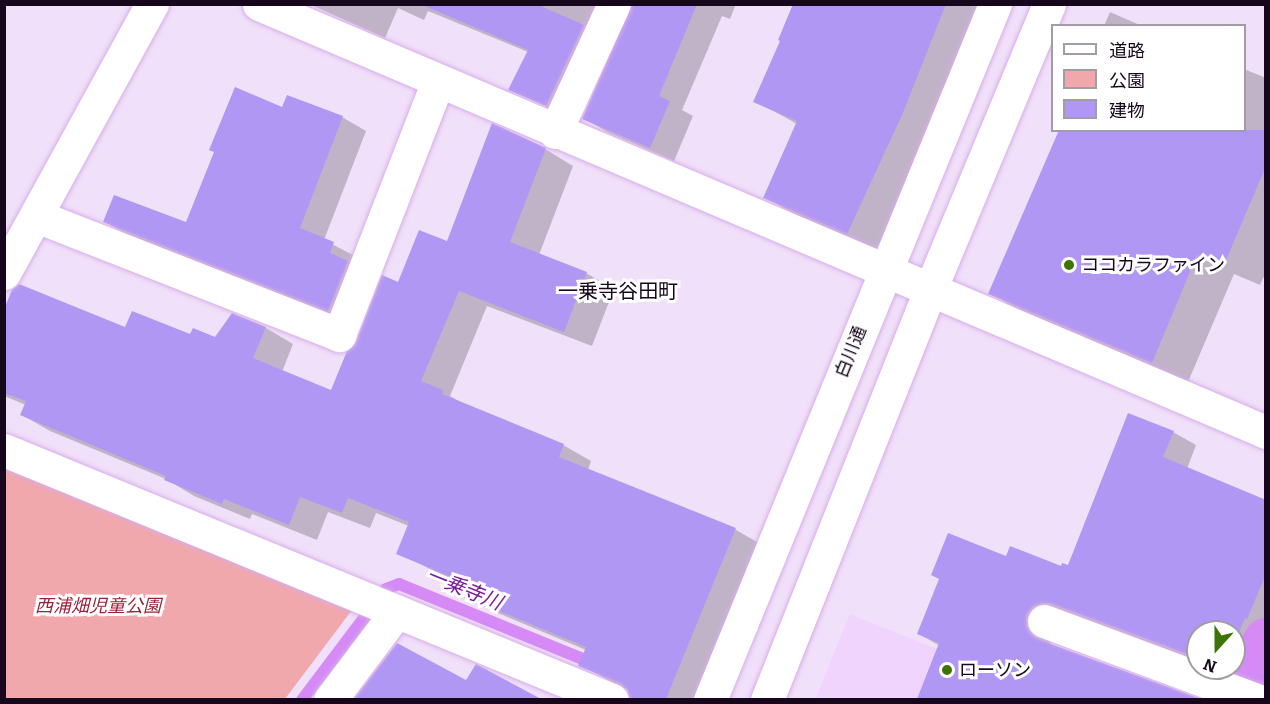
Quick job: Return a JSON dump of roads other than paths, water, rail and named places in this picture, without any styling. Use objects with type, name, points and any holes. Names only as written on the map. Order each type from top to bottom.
[{"type":"street","points":[[4,273],[152,4]]},
{"type":"street","points":[[259,4],[555,132],[1266,432]]},
{"type":"street","points":[[555,132],[614,4]]},
{"type":"street","name":"白川通","points":[[710,699],[995,4]]},
{"type":"street","points":[[767,699],[930,290],[1049,4]]},
{"type":"street","points":[[36,216],[339,335],[438,81]]},
{"type":"street","points":[[4,450],[612,699]]},
{"type":"street","points":[[330,699],[397,611]]},
{"type":"street","points":[[1044,621],[1256,699]]},
{"type":"street","points":[[1263,699],[1266,695]]},
{"type":"waterway","name":"一乗寺川","points":[[302,700],[386,589],[399,584],[595,664]]},
{"type":"waterway","points":[[1232,700],[1266,640]]},
{"type":"place","name":"ココカラファイン","points":[[1069,265]]},
{"type":"place","name":"ローソン","points":[[947,670]]},
{"type":"district","name":"一乗寺谷田町","points":[[618,291]]},
{"type":"park label","name":"西浦畑児童公園","points":[[98,606]]}]
